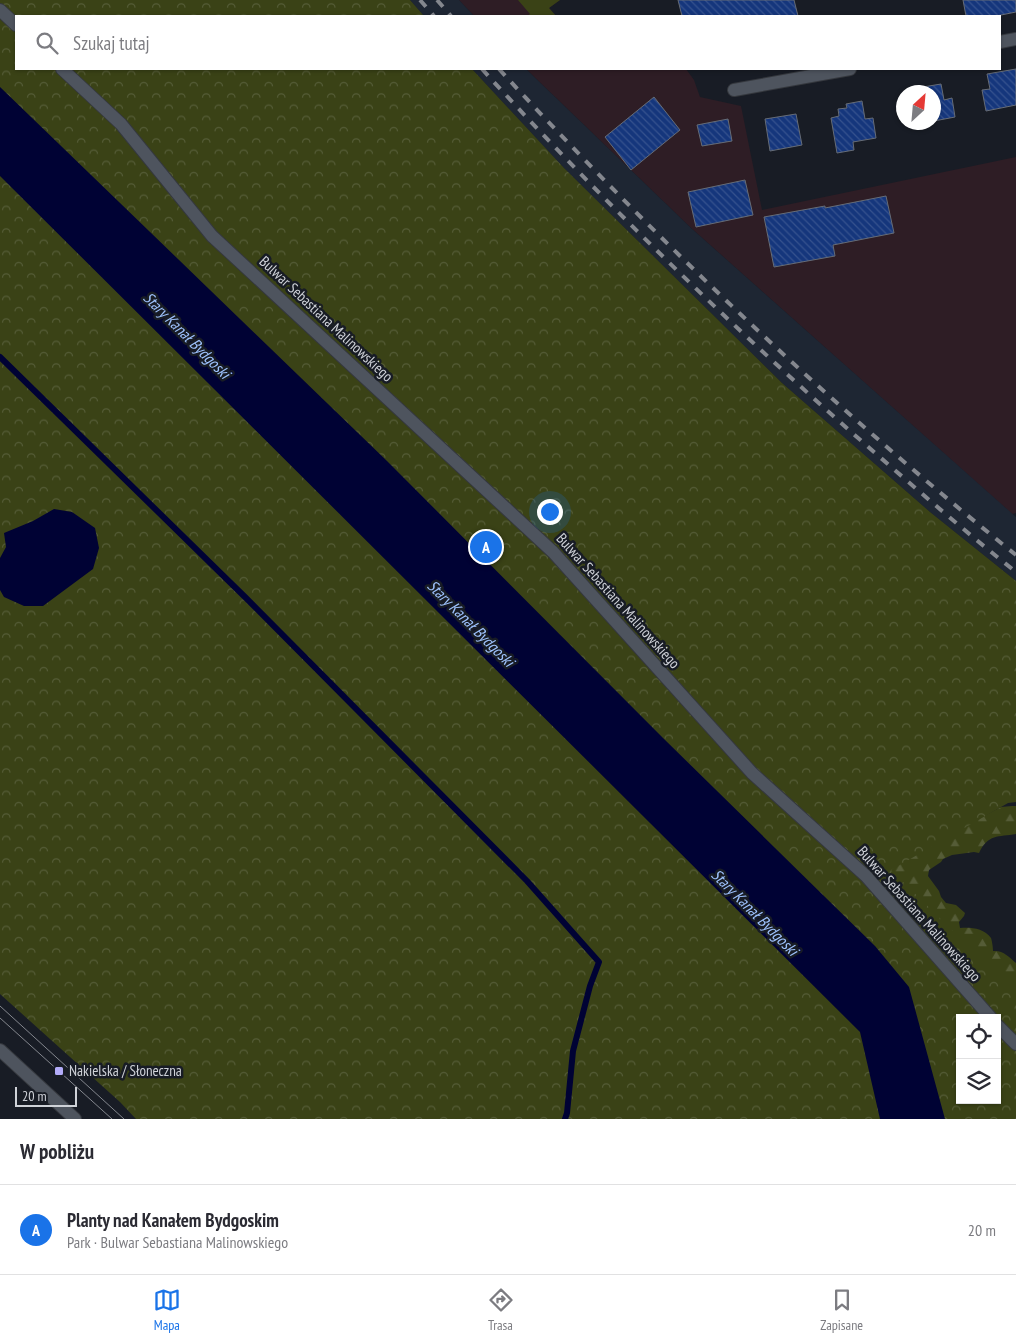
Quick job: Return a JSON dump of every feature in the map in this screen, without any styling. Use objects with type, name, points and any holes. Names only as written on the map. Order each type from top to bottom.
[{"type":"street","points":[[0,10],[15,24]]},
{"type":"street","points":[[1001,42],[1016,39]]},
{"type":"street","name":"Bulwar Sebastiana Malinowskiego","points":[[63,70],[121,124],[212,236],[553,552],[752,773],[866,876],[987,1014]]},
{"type":"street","points":[[734,90],[844,70]]},
{"type":"street","points":[[1001,1028],[1016,1044]]},
{"type":"street","points":[[0,1050],[69,1117]]},
{"type":"shaded area","points":[[410,0],[459,0],[473,15],[423,15]]},
{"type":"shaded area","points":[[459,0],[560,0],[549,8],[555,15],[473,15]]},
{"type":"shaded area","points":[[473,70],[527,70],[691,228],[1016,517],[1016,581],[930,512],[782,383],[564,168]]},
{"type":"shaded area","points":[[527,70],[687,70],[694,80],[700,97],[741,106],[762,210],[1016,157],[1016,513],[1012,514],[691,228]]},
{"type":"green space","points":[[0,0],[410,0],[423,15],[15,15],[15,70],[473,70],[564,168],[782,383],[930,512],[1016,581],[1016,802],[1008,803],[891,870],[1016,993],[1016,1119],[136,1119],[120,1102],[0,994]]},
{"type":"green space","points":[[518,0],[560,0],[549,8],[555,15],[528,15],[530,14]]},
{"type":"green space","points":[[1016,806],[1016,834],[990,839],[979,853],[952,855],[943,859],[929,870],[928,876],[946,903],[956,905],[965,913],[959,922],[960,928],[972,928],[985,932],[991,938],[993,951],[1003,953],[1016,963],[1016,1036],[1001,1018],[1001,1014],[998,1014],[880,872],[1001,807]]},
{"type":"water","name":"Stary Kanał Bydgoski","points":[[0,87],[387,461],[663,738],[875,946],[909,987],[945,1119],[880,1119],[860,1032],[0,176]]},
{"type":"water","points":[[54,509],[72,512],[95,528],[99,548],[93,569],[43,606],[24,606],[4,597],[0,590],[0,558],[6,547],[4,533],[33,521]]},
{"type":"building","points":[[678,0],[794,0],[798,15],[682,15]]},
{"type":"building","points":[[963,0],[1016,0],[1016,12],[1001,15],[966,15]]},
{"type":"building","points":[[1016,69],[1016,105],[986,111],[982,90],[990,89],[987,74]]},
{"type":"building","points":[[941,84],[944,100],[952,98],[955,117],[941,120],[941,85],[935,85]]},
{"type":"building","points":[[654,97],[680,130],[631,170],[605,137]]},
{"type":"building","points":[[862,101],[865,119],[873,118],[876,138],[853,142],[854,150],[837,153],[831,118],[839,116],[838,109],[847,108],[846,104]]},
{"type":"building","points":[[796,114],[802,145],[770,151],[765,119]]},
{"type":"building","points":[[728,119],[732,141],[702,146],[697,125]]},
{"type":"building","points":[[745,180],[753,215],[696,227],[688,192]]},
{"type":"building","points":[[886,196],[894,233],[833,245],[835,256],[774,267],[764,217]]},
{"type":"waterway","points":[[0,357],[245,597],[527,881],[599,962],[590,986],[573,1051],[565,1119]]},
{"type":"tram line","points":[[0,1006],[124,1119]]},
{"type":"tram line","points":[[0,1018],[112,1119]]},
{"type":"railway","points":[[420,0],[433,15]]},
{"type":"railway","points":[[437,0],[450,15]]},
{"type":"railway","points":[[483,70],[624,218],[722,314],[874,452],[1016,572]]},
{"type":"railway","points":[[500,70],[621,198],[749,322],[880,441],[1016,555]]},
{"type":"place","name":"Planty nad Kanałem Bydgoskim","points":[[486,547]]},
{"type":"place","name":"Nakielska / Słoneczna","points":[[59,1071]]}]
